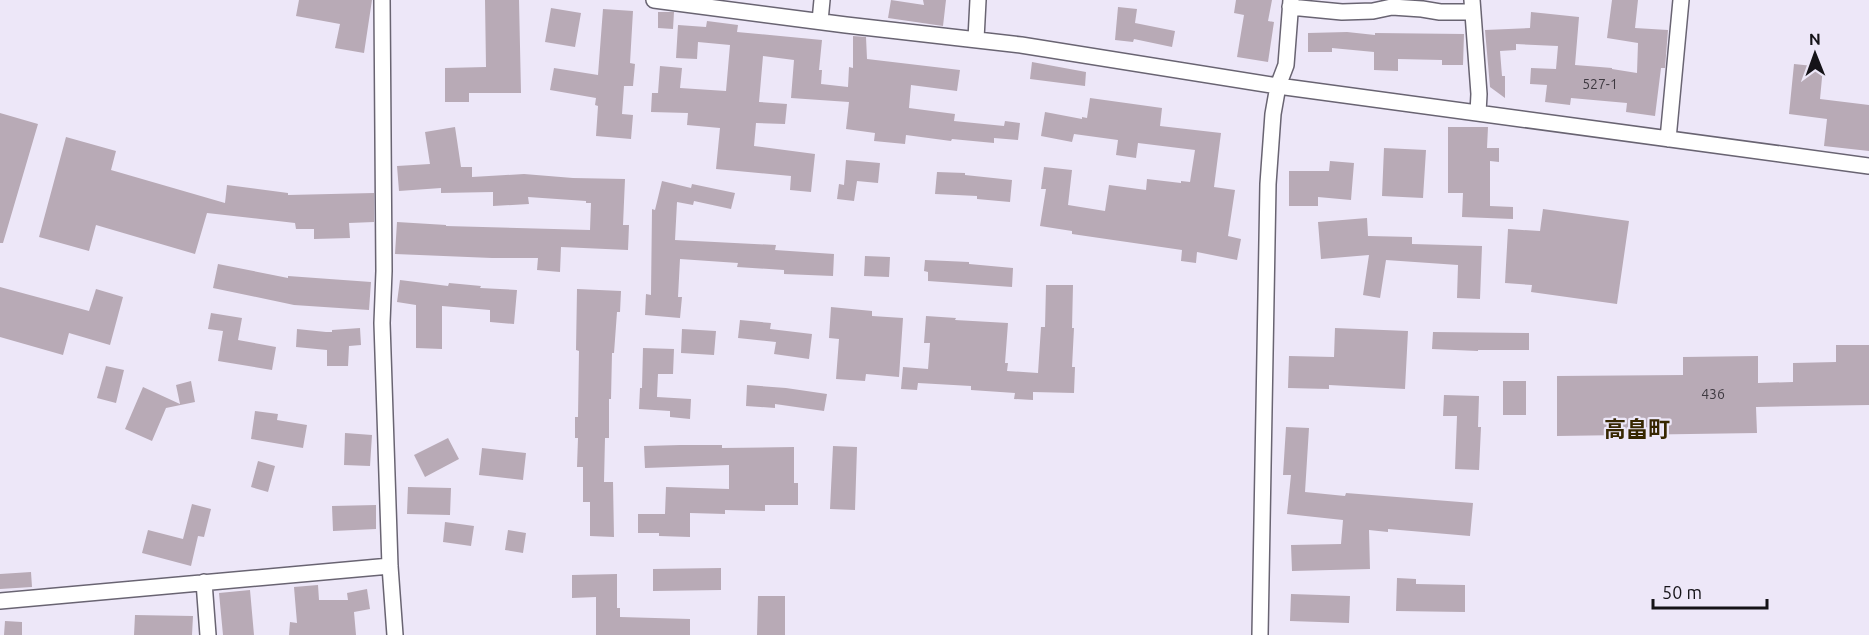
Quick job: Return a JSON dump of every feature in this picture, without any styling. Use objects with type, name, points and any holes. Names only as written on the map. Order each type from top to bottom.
[{"type":"street","points":[[382,0],[384,271],[382,324],[390,566],[395,635]]},
{"type":"street","points":[[654,0],[1021,45],[1278,86],[1869,166]]},
{"type":"street","points":[[820,21],[822,0]]},
{"type":"street","points":[[976,39],[978,0]]},
{"type":"street","points":[[1668,139],[1681,0]]},
{"type":"street","points":[[1260,635],[1268,184],[1273,114],[1278,86],[1286,64],[1291,4],[1342,12],[1373,11],[1392,6],[1440,12],[1472,6],[1479,94],[1478,113]]},
{"type":"street","points":[[0,601],[390,566]]},
{"type":"street","points":[[204,582],[208,635]]},
{"type":"building","points":[[299,0],[372,0],[364,53],[335,48],[340,24],[296,16]]},
{"type":"building","points":[[485,0],[519,0],[521,93],[469,93],[469,102],[445,102],[445,68],[486,67]]},
{"type":"building","points":[[891,0],[924,5],[923,0],[946,0],[943,26],[888,18]]},
{"type":"building","points":[[1236,0],[1272,0],[1268,21],[1274,22],[1268,62],[1237,57],[1244,15],[1234,13]]},
{"type":"building","points":[[1612,0],[1638,0],[1635,28],[1668,30],[1665,68],[1661,68],[1655,116],[1626,112],[1627,103],[1571,98],[1570,105],[1545,102],[1547,85],[1530,84],[1531,68],[1556,69],[1558,46],[1516,44],[1516,50],[1500,51],[1502,76],[1505,76],[1505,98],[1490,87],[1485,30],[1530,28],[1531,12],[1579,17],[1575,65],[1637,73],[1638,43],[1607,38]]},
{"type":"building","points":[[1118,7],[1137,9],[1135,23],[1175,31],[1172,47],[1134,39],[1133,42],[1115,40]]},
{"type":"building","points":[[551,8],[581,13],[575,47],[545,42]]},
{"type":"building","points":[[603,9],[633,11],[630,63],[635,64],[633,86],[624,86],[622,114],[633,115],[631,139],[596,136],[598,106],[595,105],[596,98],[550,90],[554,68],[598,75]]},
{"type":"building","points":[[658,12],[674,12],[673,29],[658,28]]},
{"type":"building","points":[[707,21],[738,25],[737,32],[822,40],[819,70],[822,70],[821,84],[848,87],[849,67],[853,68],[853,36],[866,37],[867,59],[960,70],[957,91],[911,85],[909,108],[955,114],[954,121],[1004,126],[1005,121],[1020,123],[1018,140],[994,138],[994,143],[952,139],[951,141],[906,135],[905,144],[874,141],[875,133],[846,129],[849,102],[791,98],[794,60],[763,56],[759,102],[787,104],[785,124],[756,123],[754,146],[815,154],[811,192],[790,190],[791,176],[716,169],[720,128],[687,125],[688,113],[651,112],[652,93],[658,93],[660,66],[682,68],[680,88],[726,91],[730,45],[698,42],[697,59],[676,58],[678,25],[706,27]]},
{"type":"building","points":[[1347,32],[1375,35],[1375,33],[1464,34],[1463,65],[1442,65],[1442,60],[1398,59],[1398,71],[1374,70],[1374,52],[1332,48],[1332,52],[1308,52],[1308,33]]},
{"type":"building","points":[[1032,62],[1086,72],[1085,86],[1030,79]]},
{"type":"building","points":[[1794,64],[1823,67],[1820,99],[1869,105],[1869,151],[1824,146],[1827,119],[1789,114]]},
{"type":"building","points":[[1090,98],[1162,108],[1160,126],[1221,133],[1214,187],[1235,190],[1228,236],[1241,239],[1237,260],[1197,252],[1196,263],[1181,261],[1182,250],[1072,234],[1072,231],[1040,226],[1046,189],[1041,189],[1044,167],[1072,170],[1068,205],[1105,211],[1109,185],[1146,190],[1147,179],[1190,182],[1195,150],[1138,143],[1136,158],[1116,155],[1118,140],[1074,134],[1072,142],[1041,136],[1045,112],[1087,118]]},
{"type":"building","points":[[0,113],[38,124],[3,243],[0,243]]},
{"type":"building","points":[[455,127],[461,167],[472,167],[472,177],[524,174],[625,179],[623,225],[629,225],[628,250],[561,247],[560,272],[537,270],[538,258],[395,254],[397,222],[446,226],[590,230],[591,203],[586,203],[586,201],[528,197],[529,204],[493,206],[493,192],[441,193],[441,188],[399,191],[397,166],[430,164],[425,132]]},
{"type":"building","points":[[1448,127],[1488,127],[1487,148],[1499,148],[1499,162],[1490,161],[1490,206],[1513,207],[1513,219],[1462,217],[1463,193],[1448,193]]},
{"type":"building","points":[[66,137],[116,151],[111,170],[225,203],[227,185],[288,193],[288,195],[374,193],[374,222],[349,223],[350,238],[314,239],[314,229],[296,229],[295,223],[207,213],[195,254],[96,225],[89,251],[39,237]]},
{"type":"building","points":[[1384,148],[1426,150],[1423,198],[1382,196]]},
{"type":"building","points":[[846,160],[880,163],[878,183],[857,181],[854,201],[837,199],[839,184],[844,185]]},
{"type":"building","points":[[1330,161],[1354,163],[1351,200],[1318,197],[1318,206],[1289,206],[1289,171],[1329,171]]},
{"type":"building","points":[[937,172],[965,173],[965,175],[1012,180],[1010,202],[977,199],[977,196],[935,194]]},
{"type":"building","points":[[662,181],[691,188],[692,184],[735,193],[731,209],[694,201],[693,205],[677,202],[675,240],[776,245],[775,250],[834,254],[833,276],[784,274],[784,270],[737,267],[738,263],[680,259],[678,297],[682,297],[680,318],[645,315],[646,294],[651,295],[652,209],[655,210]]},
{"type":"building","points":[[1543,209],[1629,221],[1617,304],[1531,292],[1532,285],[1505,283],[1508,229],[1540,231]]},
{"type":"building","points":[[1367,218],[1368,236],[1412,237],[1412,244],[1482,246],[1480,299],[1457,298],[1458,265],[1386,260],[1380,298],[1363,295],[1369,255],[1321,259],[1318,222]]},
{"type":"building","points":[[865,256],[890,257],[889,277],[864,276]]},
{"type":"building","points":[[925,260],[969,262],[969,264],[1013,268],[1012,287],[928,281],[928,272],[924,271]]},
{"type":"building","points":[[218,264],[288,278],[288,276],[371,282],[369,310],[294,305],[213,288]]},
{"type":"building","points":[[400,280],[448,286],[449,283],[517,290],[514,324],[490,322],[490,310],[442,306],[442,349],[416,348],[416,305],[397,302]]},
{"type":"building","points":[[1046,285],[1073,285],[1074,393],[1033,392],[1033,400],[1014,399],[1015,393],[971,390],[971,386],[918,383],[917,390],[901,389],[903,367],[928,369],[930,343],[924,343],[926,316],[1008,323],[1005,363],[1008,363],[1007,371],[1038,373],[1041,327],[1045,327]]},
{"type":"building","points":[[0,287],[89,311],[96,289],[123,297],[110,345],[69,333],[63,355],[0,337]]},
{"type":"building","points":[[577,289],[621,291],[620,312],[617,312],[614,353],[612,353],[609,438],[605,438],[604,482],[613,482],[614,537],[590,536],[590,502],[583,502],[583,467],[577,467],[578,438],[575,438],[575,417],[578,417],[579,351],[576,350]]},
{"type":"building","points":[[831,307],[872,311],[872,316],[903,318],[899,377],[866,374],[865,381],[836,379],[839,339],[829,338]]},
{"type":"building","points":[[211,313],[242,318],[238,340],[276,347],[272,370],[218,361],[223,331],[208,329]]},
{"type":"building","points":[[740,320],[771,323],[770,329],[812,334],[809,359],[774,354],[776,342],[738,338]]},
{"type":"building","points":[[360,328],[361,345],[349,346],[348,366],[327,366],[327,350],[296,347],[297,329],[332,332],[332,330]]},
{"type":"building","points":[[1335,328],[1408,331],[1405,389],[1329,385],[1329,389],[1288,388],[1289,356],[1334,357]]},
{"type":"building","points":[[682,329],[716,331],[714,355],[681,353]]},
{"type":"building","points":[[1433,332],[1529,333],[1529,350],[1432,349]]},
{"type":"building","points":[[1836,345],[1869,345],[1869,405],[1756,407],[1757,433],[1557,436],[1557,376],[1683,375],[1683,357],[1758,356],[1758,383],[1793,382],[1793,363],[1836,362]]},
{"type":"building","points":[[643,348],[674,349],[673,374],[658,374],[657,397],[691,399],[690,419],[670,417],[670,411],[639,409]]},
{"type":"building","points":[[106,366],[124,370],[116,403],[97,398]]},
{"type":"building","points":[[191,381],[195,402],[166,408],[152,441],[125,429],[143,387],[180,404],[176,385]]},
{"type":"building","points":[[1503,381],[1526,381],[1526,415],[1503,415]]},
{"type":"building","points":[[747,385],[827,394],[824,411],[775,404],[775,408],[746,406]]},
{"type":"building","points":[[1444,395],[1479,396],[1478,427],[1481,427],[1479,470],[1455,469],[1457,416],[1443,416]]},
{"type":"building","points":[[255,411],[278,414],[277,420],[307,425],[303,448],[251,439]]},
{"type":"building","points":[[1286,427],[1309,428],[1305,492],[1473,503],[1470,536],[1388,529],[1388,532],[1369,530],[1370,569],[1292,571],[1291,545],[1341,544],[1343,520],[1287,514],[1291,475],[1283,475]]},
{"type":"building","points":[[345,433],[372,435],[370,466],[344,465]]},
{"type":"building","points":[[448,438],[459,459],[425,477],[414,455]]},
{"type":"building","points":[[722,445],[722,448],[794,447],[794,483],[798,483],[798,505],[765,505],[765,511],[725,510],[725,514],[690,513],[690,537],[638,533],[638,514],[665,514],[666,487],[729,489],[729,465],[645,468],[644,446]]},
{"type":"building","points":[[833,446],[857,447],[855,510],[830,509]]},
{"type":"building","points":[[482,448],[526,453],[523,480],[479,475]]},
{"type":"building","points":[[258,461],[275,466],[268,492],[251,487]]},
{"type":"building","points":[[408,487],[451,488],[450,515],[407,514]]},
{"type":"building","points":[[192,504],[211,509],[204,537],[198,536],[191,566],[142,553],[148,530],[183,539]]},
{"type":"building","points":[[376,505],[376,529],[333,531],[332,506]]},
{"type":"building","points":[[445,522],[474,526],[471,546],[443,542]]},
{"type":"building","points":[[508,530],[526,533],[523,553],[505,550]]},
{"type":"building","points":[[721,568],[721,590],[653,591],[653,569]]},
{"type":"building","points":[[31,572],[32,587],[0,589],[0,574]]},
{"type":"building","points":[[617,574],[617,608],[620,608],[620,617],[690,619],[690,635],[596,635],[596,597],[572,598],[572,575]]},
{"type":"building","points":[[1397,578],[1416,579],[1416,584],[1465,585],[1465,612],[1396,611]]},
{"type":"building","points":[[318,585],[319,600],[348,600],[347,593],[367,589],[370,609],[354,612],[356,635],[289,635],[290,622],[297,623],[294,587]]},
{"type":"building","points":[[250,590],[254,635],[223,635],[219,593]]},
{"type":"building","points":[[1291,594],[1350,596],[1349,623],[1290,621]]},
{"type":"building","points":[[758,596],[785,596],[785,635],[757,635]]},
{"type":"building","points":[[135,615],[193,616],[192,635],[134,635]]},
{"type":"building","points":[[5,621],[22,622],[22,635],[4,635]]},
{"type":"district","name":"高畠町","points":[[1637,429]]}]
